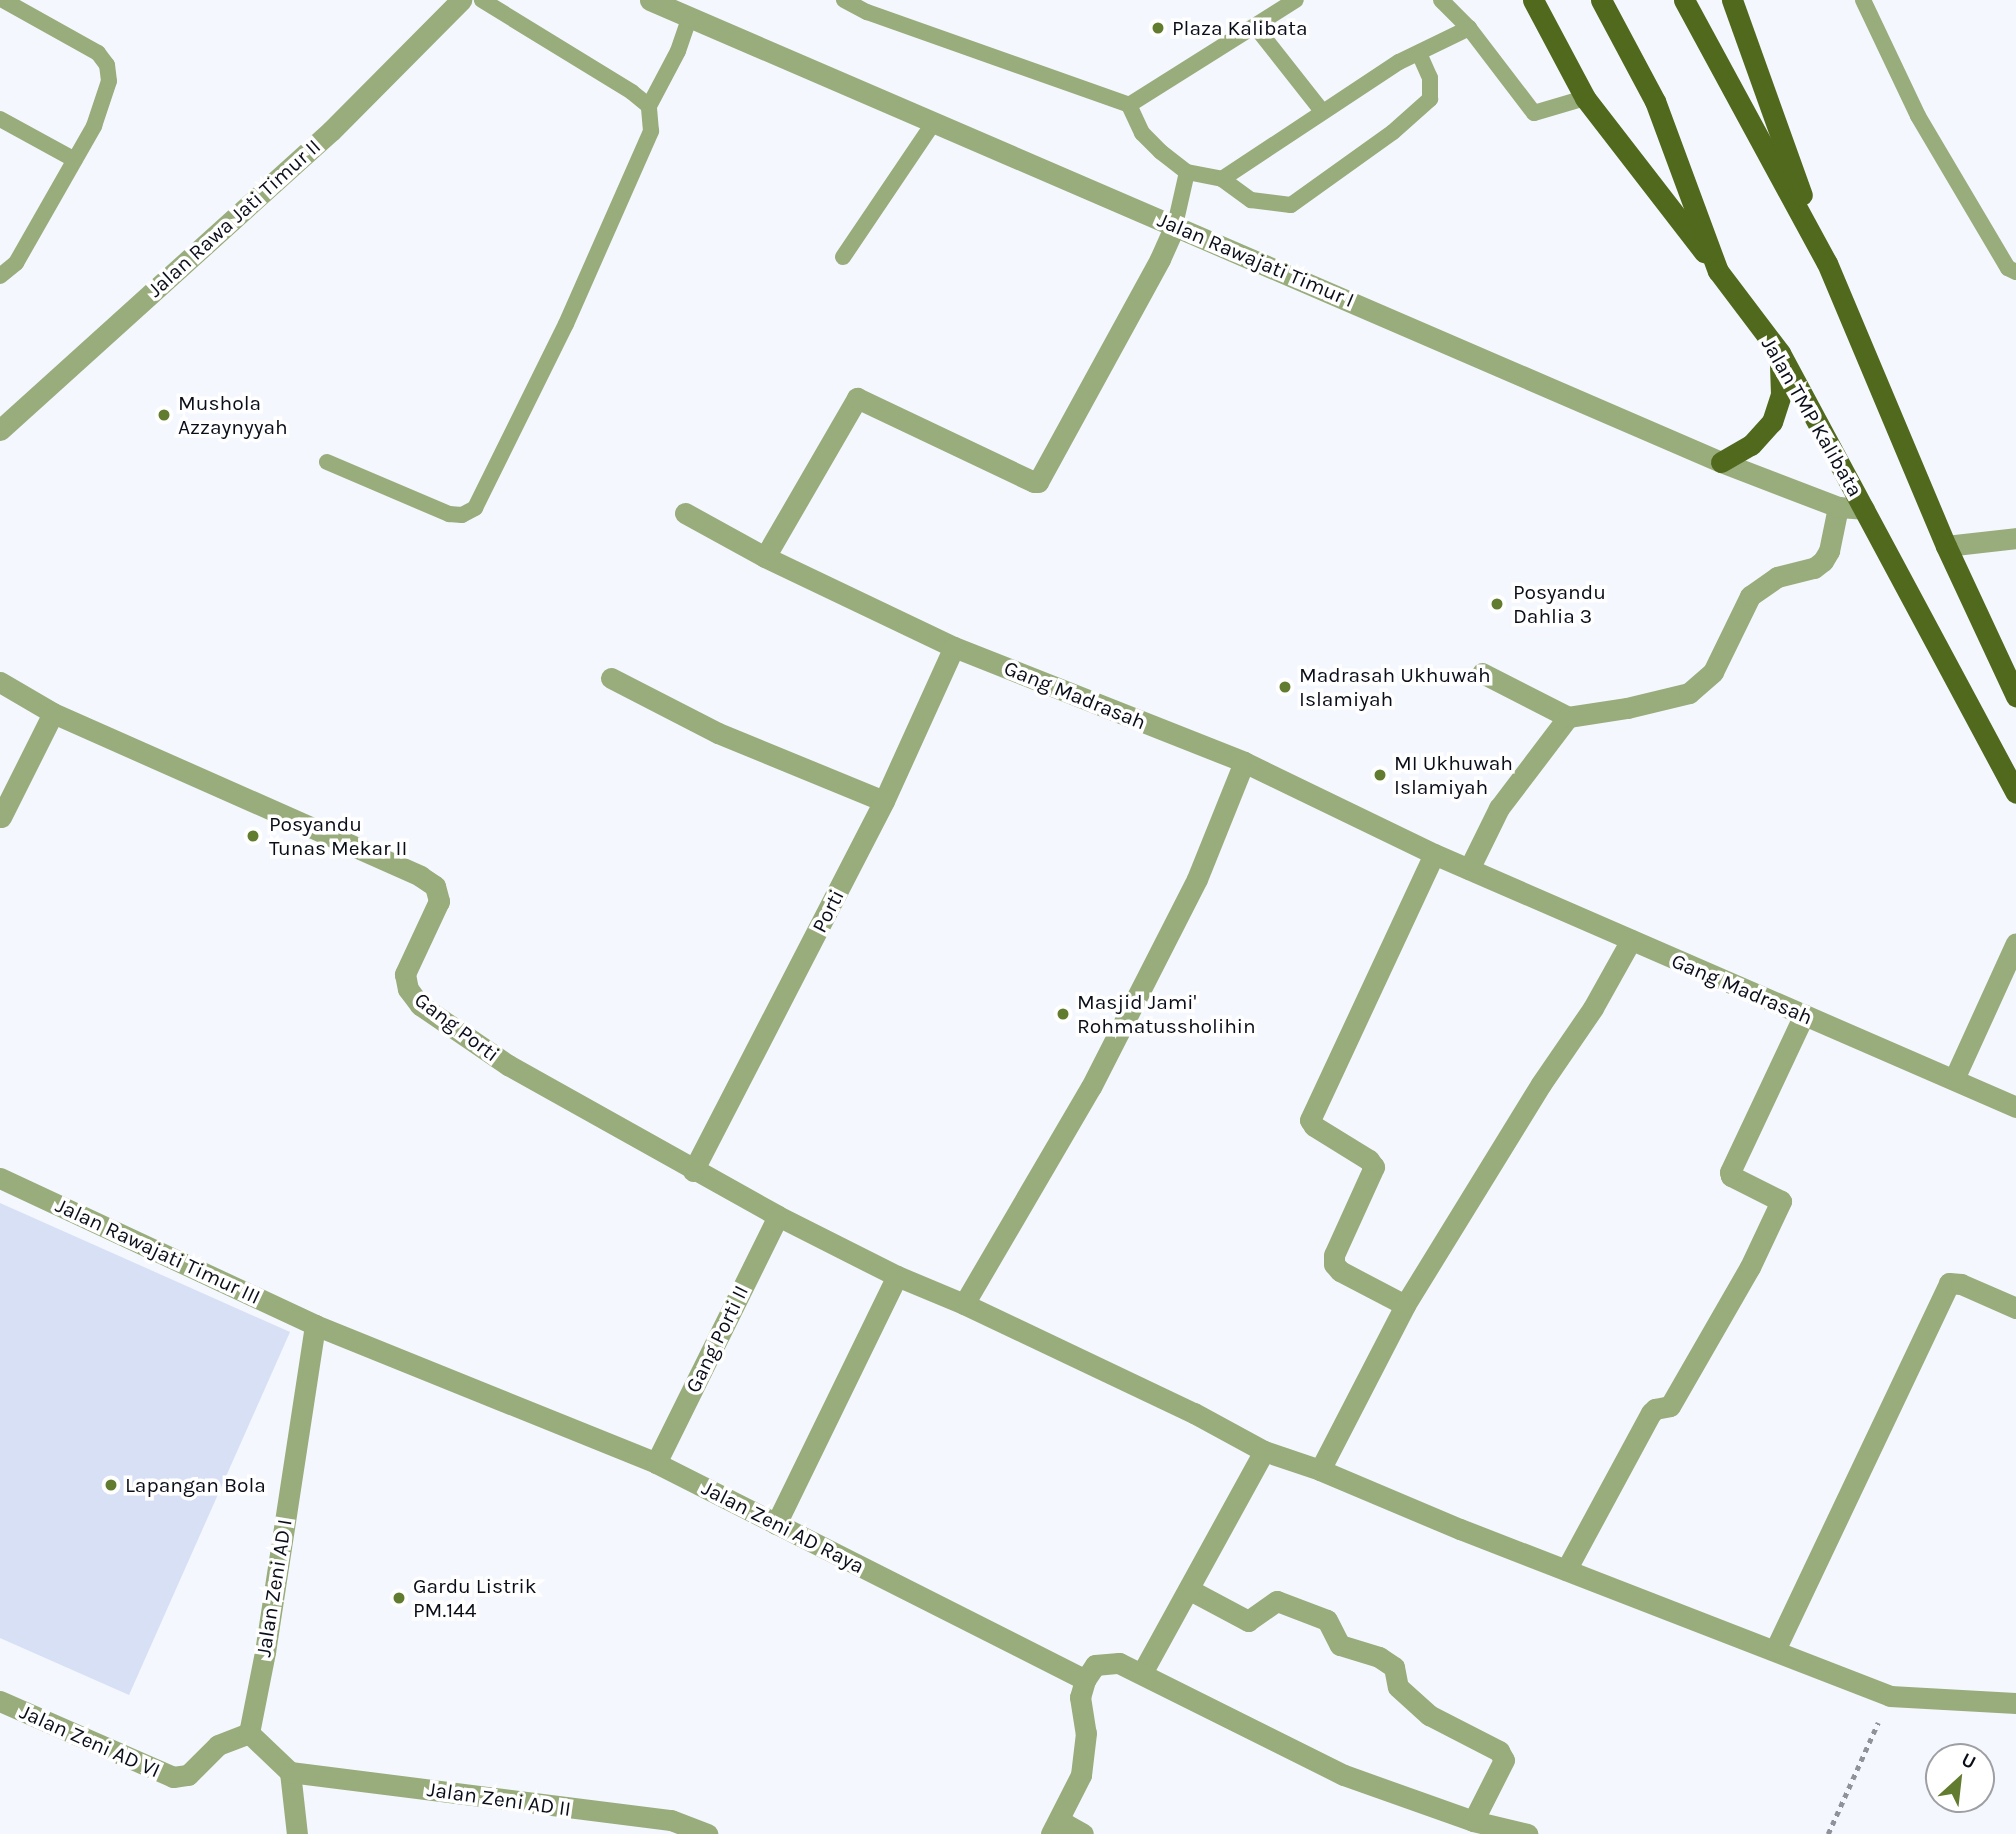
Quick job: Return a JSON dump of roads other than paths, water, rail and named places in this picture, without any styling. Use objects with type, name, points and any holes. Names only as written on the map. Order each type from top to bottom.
[{"type":"main road","points":[[1533,0],[1586,98],[1718,271]]},
{"type":"main road","name":"Jalan TMP Kalibata","points":[[1601,0],[1655,101],[1718,271],[1780,353],[2016,793]]},
{"type":"main road","points":[[1684,0],[1827,263]]},
{"type":"main road","points":[[1731,0],[1827,263],[1946,546],[2016,696]]},
{"type":"main road","points":[[1721,462],[1751,444],[1772,422],[1781,394],[1780,353]]},
{"type":"street","name":"Jalan Rawa Jati Timur II","points":[[0,430],[331,131],[461,0]]},
{"type":"street","name":"Jalan Rawajati Timur I","points":[[650,0],[1721,462],[1838,507],[1864,509]]},
{"type":"street","points":[[765,557],[857,398],[1038,482],[1160,259],[1175,225]]},
{"type":"street","points":[[1482,673],[1569,717],[1627,708],[1689,693],[1713,672],[1750,596],[1777,577],[1815,568],[1823,561],[1829,551],[1838,507]]},
{"type":"street","name":"Gang Madrasah","points":[[685,513],[765,557],[954,646],[1244,762],[1434,854],[2016,1107]]},
{"type":"street","points":[[1946,546],[2016,538]]},
{"type":"street","name":"Porti","points":[[693,1171],[884,801],[954,646]]},
{"type":"street","points":[[611,678],[718,733],[884,801]]},
{"type":"street","name":"Gang Porti","points":[[0,682],[53,713],[420,876],[435,886],[439,901],[405,974],[414,998],[508,1065],[650,1142],[693,1171]]},
{"type":"street","points":[[1,817],[53,713]]},
{"type":"street","points":[[1469,869],[1499,808],[1569,717]]},
{"type":"street","points":[[964,1304],[1091,1087],[1197,879],[1244,762]]},
{"type":"street","points":[[1405,1305],[1340,1271],[1334,1264],[1334,1255],[1374,1167],[1369,1160],[1314,1126],[1310,1120],[1434,854]]},
{"type":"street","points":[[1320,1470],[1405,1305],[1541,1084],[1593,1008],[1631,940]]},
{"type":"street","points":[[1954,1079],[2016,943]]},
{"type":"street","points":[[1566,1570],[1651,1413],[1655,1409],[1670,1406],[1750,1267],[1781,1201],[1731,1176],[1730,1172],[1804,1016]]},
{"type":"street","points":[[693,1171],[897,1276],[964,1304],[1194,1413],[1264,1451],[1320,1470],[1566,1570],[1889,1696],[2014,1699]]},
{"type":"street","name":"Jalan Rawajati Timur III","points":[[0,1178],[316,1325]]},
{"type":"street","name":"Gang Porti II","points":[[656,1463],[778,1216]]},
{"type":"street","points":[[776,1524],[897,1276]]},
{"type":"street","points":[[1775,1650],[1949,1283],[1961,1284],[2016,1308]]},
{"type":"street","name":"Jalan Zeni AD Raya","points":[[316,1325],[656,1463],[1085,1680]]},
{"type":"street","name":"Jalan Zeni AD I","points":[[249,1733],[265,1652],[316,1325]]},
{"type":"street","points":[[1142,1673],[1264,1451]]},
{"type":"street","points":[[1190,1590],[1248,1621],[1277,1601],[1327,1620],[1340,1645],[1379,1657],[1394,1667],[1398,1687],[1429,1715],[1499,1751],[1504,1760],[1472,1821]]},
{"type":"street","points":[[1083,1834],[1056,1828],[1081,1775],[1086,1733],[1080,1697],[1085,1680],[1095,1665],[1119,1663],[1344,1775],[1472,1821],[1527,1834]]},
{"type":"street","name":"Jalan Zeni AD VI","points":[[0,1702],[173,1777],[188,1775],[218,1745],[249,1733]]},
{"type":"street","points":[[249,1733],[290,1772],[297,1834]]},
{"type":"street","name":"Jalan Zeni AD II","points":[[290,1772],[671,1820],[707,1834]]},
{"type":"lane","points":[[0,276],[16,264],[75,160],[105,100],[109,81],[107,65],[86,44],[3,0]]},
{"type":"lane","points":[[482,0],[632,92],[649,106]]},
{"type":"lane","points":[[844,0],[867,12],[1129,105],[1142,133],[1187,172],[1222,179],[1251,200],[1291,205],[1393,132],[1430,99],[1430,78],[1419,52]]},
{"type":"lane","points":[[1129,105],[1296,0]]},
{"type":"lane","points":[[1441,0],[1469,28],[1534,113],[1586,98]]},
{"type":"lane","points":[[1863,0],[1918,116],[2008,268],[2016,272]]},
{"type":"lane","points":[[327,462],[449,514],[462,514],[475,508],[566,324],[651,131],[649,106],[678,51],[690,17]]},
{"type":"lane","points":[[1255,26],[1322,111]]},
{"type":"lane","points":[[1222,179],[1322,111],[1419,52],[1469,28]]},
{"type":"lane","points":[[0,119],[75,160]]},
{"type":"lane","points":[[843,257],[934,122]]},
{"type":"lane","points":[[1175,225],[1187,172]]},
{"type":"place","name":"Plaza Kalibata","points":[[1158,28]]},
{"type":"place","name":"Mushola Azzaynyyah","points":[[164,415]]},
{"type":"place","name":"Posyandu Dahlia 3","points":[[1497,604]]},
{"type":"place","name":"Madrasah Ukhuwah Islamiyah","points":[[1285,687]]},
{"type":"place","name":"MI Ukhuwah Islamiyah","points":[[1380,775]]},
{"type":"place","name":"Posyandu Tunas Mekar II","points":[[253,836]]},
{"type":"place","name":"Masjid Jami' Rohmatussholihin","points":[[1063,1014]]},
{"type":"place","name":"Lapangan Bola","points":[[111,1485]]},
{"type":"place","name":"Gardu Listrik PM.144","points":[[399,1598]]}]
